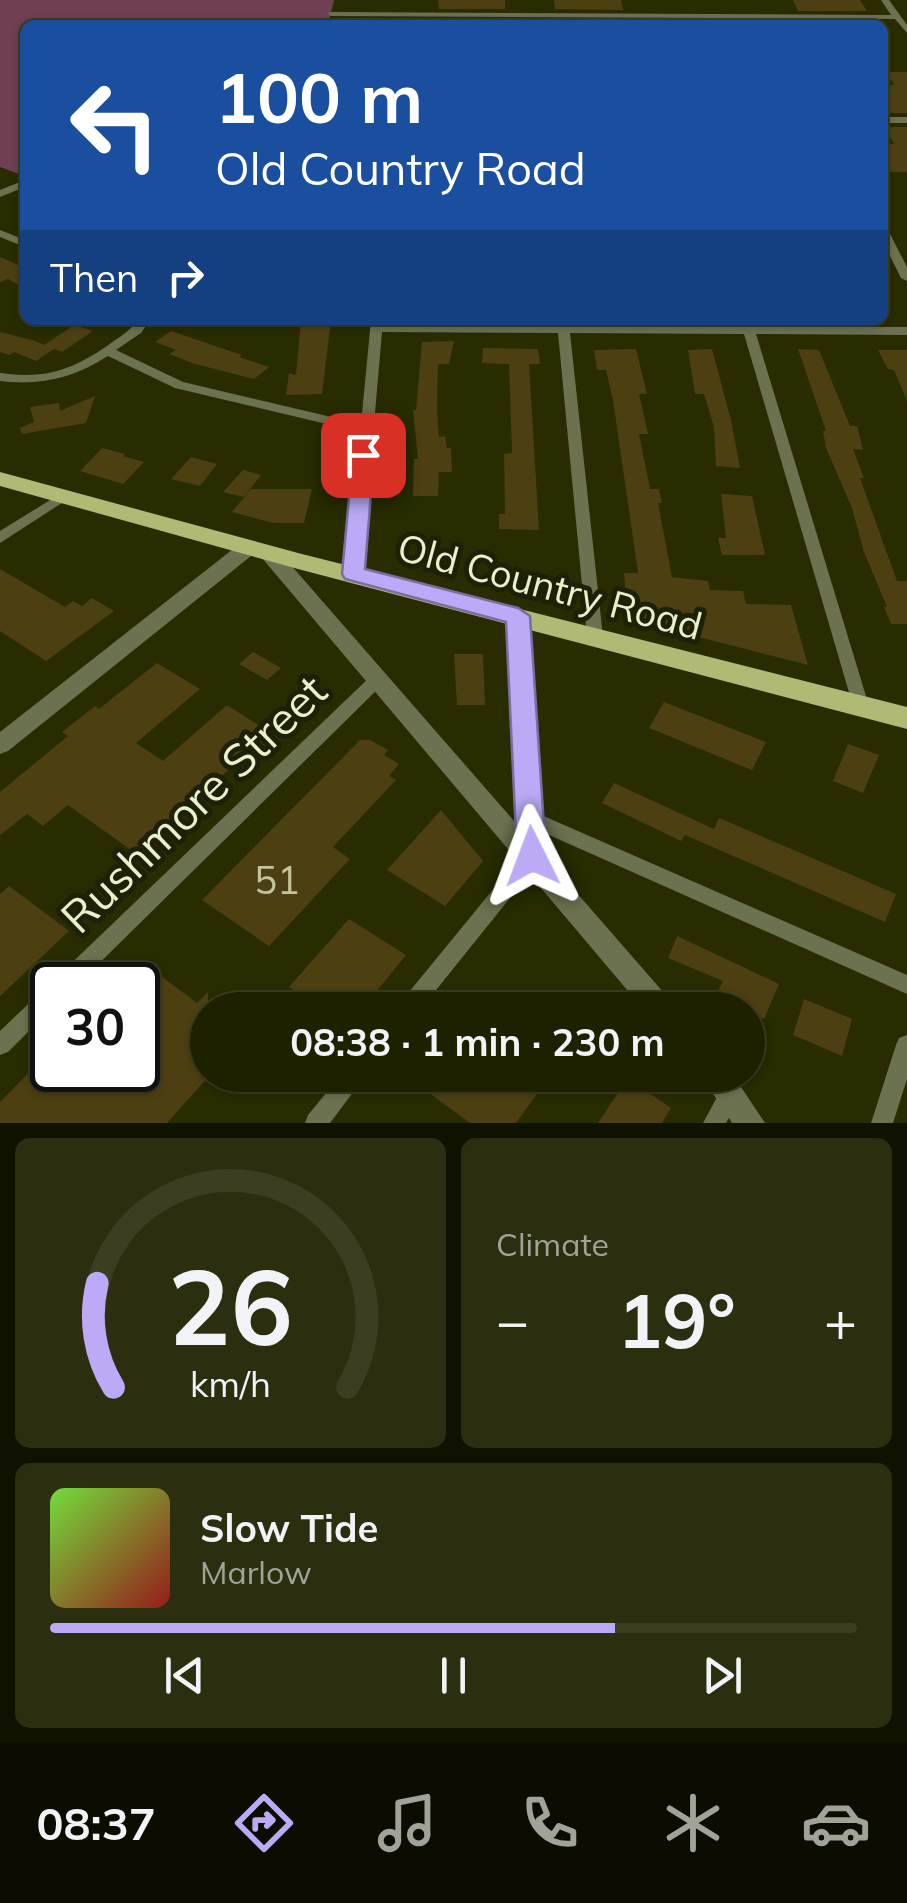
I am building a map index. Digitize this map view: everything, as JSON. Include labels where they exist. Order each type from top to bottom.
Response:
[{"type":"main road","name":"Old Country Road","points":[[0,479],[907,718]]},
{"type":"street","points":[[406,20],[408,0]]},
{"type":"street","points":[[649,0],[655,20]]},
{"type":"street","points":[[768,0],[779,20]]},
{"type":"street","points":[[886,0],[907,31]]},
{"type":"street","points":[[330,14],[406,20],[532,16],[779,20],[897,16]]},
{"type":"street","points":[[888,240],[907,278]]},
{"type":"street","points":[[0,377],[23,382],[64,377],[108,351],[140,325]]},
{"type":"street","points":[[353,574],[376,325]]},
{"type":"street","points":[[595,637],[563,325],[747,325],[907,331]]},
{"type":"street","points":[[747,325],[861,706]]},
{"type":"street","points":[[108,351],[178,384],[366,429]]},
{"type":"street","points":[[0,538],[63,496]]},
{"type":"street","points":[[0,745],[259,550],[379,678],[646,992]]},
{"type":"street","points":[[422,992],[532,856],[518,616]]},
{"type":"street","name":"Rushmore Street","points":[[86,962],[379,678]]},
{"type":"street","points":[[530,819],[907,986]]},
{"type":"street","points":[[0,1045],[30,1016]]},
{"type":"street","points":[[882,1123],[907,1045]]},
{"type":"street","points":[[316,1123],[341,1092]]},
{"type":"street","points":[[714,1123],[721,1092]]},
{"type":"street","points":[[727,1092],[750,1123]]},
{"type":"shaded area","points":[[0,0],[334,0],[329,20],[20,20],[20,174],[0,167]]},
{"type":"building","points":[[438,0],[505,0],[505,9],[439,9]]},
{"type":"building","points":[[554,0],[621,0],[623,10],[555,9]]},
{"type":"building","points":[[793,0],[860,0],[867,11],[798,11]]},
{"type":"building","points":[[888,72],[907,72],[907,113],[888,113],[888,85],[894,85]]},
{"type":"building","points":[[888,127],[907,127],[907,172],[888,172],[888,144],[894,144]]},
{"type":"building","points":[[0,257],[20,266],[20,285],[8,279],[0,282]]},
{"type":"building","points":[[74,325],[93,331],[62,352],[44,345]]},
{"type":"building","points":[[301,325],[330,325],[322,394],[286,395],[289,373],[296,375]]},
{"type":"building","points":[[171,331],[269,367],[254,379],[195,364],[169,354],[176,350],[155,342]]},
{"type":"building","points":[[0,332],[54,349],[36,361],[14,352],[9,355],[0,352]]},
{"type":"building","points":[[454,341],[449,364],[438,364],[437,410],[439,437],[445,436],[447,448],[451,448],[452,472],[439,472],[438,496],[413,496],[414,459],[418,459],[413,410],[422,342]]},
{"type":"building","points":[[483,348],[538,349],[540,364],[529,364],[539,530],[499,529],[499,514],[505,514],[504,454],[512,453],[509,364],[482,363]]},
{"type":"building","points":[[636,349],[647,394],[639,394],[648,434],[639,434],[650,489],[659,489],[662,503],[658,503],[672,577],[708,581],[710,590],[743,591],[746,604],[791,605],[808,665],[628,619],[624,573],[638,573],[613,400],[606,370],[597,370],[594,350]]},
{"type":"building","points":[[712,349],[740,468],[716,466],[714,427],[704,394],[695,394],[688,350]]},
{"type":"building","points":[[798,349],[819,350],[850,426],[857,426],[863,450],[853,449],[864,478],[860,478],[897,581],[907,581],[907,624],[891,624],[884,607],[852,508],[826,448],[826,431]]},
{"type":"building","points":[[878,350],[907,350],[907,401],[894,370],[888,369]]},
{"type":"building","points":[[95,396],[86,423],[22,434],[20,428],[34,422],[30,407],[59,403],[60,411]]},
{"type":"building","points":[[102,448],[144,462],[123,484],[80,471]]},
{"type":"building","points":[[191,457],[217,464],[200,486],[171,479]]},
{"type":"building","points":[[243,470],[261,475],[244,497],[223,492]]},
{"type":"building","points":[[251,489],[312,489],[304,523],[273,523],[232,512]]},
{"type":"building","points":[[721,494],[752,496],[765,555],[722,555],[718,538],[726,538]]},
{"type":"building","points":[[0,569],[65,607],[73,601],[82,606],[92,598],[114,611],[46,661],[0,631]]},
{"type":"building","points":[[253,652],[281,668],[267,680],[239,664]]},
{"type":"building","points":[[454,654],[483,654],[485,705],[457,705]]},
{"type":"building","points":[[157,663],[200,689],[136,743],[163,761],[227,705],[277,737],[249,764],[243,760],[228,770],[138,855],[68,805],[43,826],[27,814],[0,835],[0,792],[68,736],[62,732],[95,706],[99,709]]},
{"type":"building","points":[[664,702],[766,742],[752,770],[649,728]]},
{"type":"building","points":[[360,740],[370,740],[388,750],[384,755],[399,764],[389,776],[396,780],[333,847],[350,859],[269,946],[202,900]]},
{"type":"building","points":[[848,744],[879,755],[863,793],[833,781]]},
{"type":"building","points":[[614,783],[714,829],[719,818],[896,894],[885,922],[685,835],[681,841],[602,803]]},
{"type":"building","points":[[441,810],[483,861],[445,906],[387,870]]},
{"type":"building","points":[[9,886],[69,931],[36,962],[30,962],[30,968],[0,996],[0,894]]},
{"type":"building","points":[[349,919],[406,955],[376,992],[296,992],[289,987]]},
{"type":"building","points":[[677,936],[779,984],[765,1017],[765,992],[718,992],[723,981],[668,958]]},
{"type":"building","points":[[160,975],[190,998],[190,1092],[195,1092],[167,1123],[0,1123],[0,1102],[30,1071],[30,1092],[160,1092]]},
{"type":"building","points":[[804,999],[852,1019],[842,1056],[793,1035]]},
{"type":"building","points":[[428,1092],[537,1094],[516,1123],[470,1123]]},
{"type":"building","points":[[619,1092],[650,1092],[671,1108],[662,1123],[598,1123]]},
{"type":"route","points":[[363,455],[353,574],[518,616],[532,856]]}]
